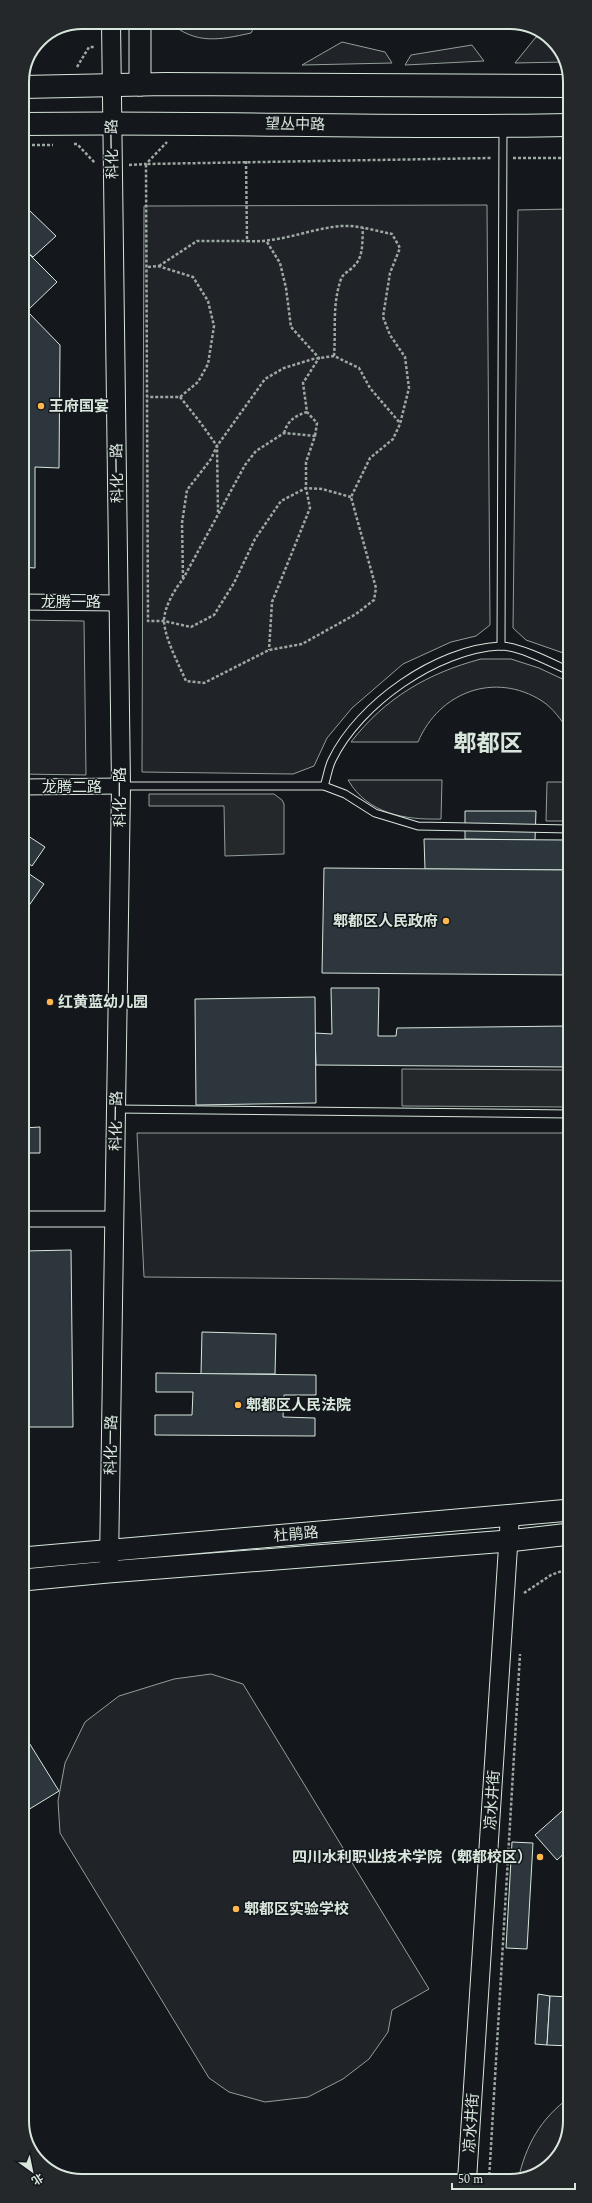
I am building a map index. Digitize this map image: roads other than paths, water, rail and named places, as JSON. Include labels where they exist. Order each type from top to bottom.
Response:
[{"type":"main road","points":[[140,29],[140,85]]},
{"type":"main road","points":[[29,87],[111,85],[563,86]]},
{"type":"main road","name":"望丛中路","points":[[29,124],[563,125]]},
{"type":"main road","name":"杜鹃路","points":[[29,1557],[110,1549],[563,1511]]},
{"type":"main road","name":"杜鹃路","points":[[29,1579],[508,1541],[563,1535]]},
{"type":"street","name":"科化一路","points":[[108,1572],[110,1549],[121,786],[111,29]]},
{"type":"street","name":"龙腾一路","points":[[29,602],[119,602]]},
{"type":"street","name":"龙腾二路","points":[[29,787],[121,786]]},
{"type":"street","points":[[29,1219],[115,1219]]},
{"type":"street","name":"凉水井街","points":[[468,2174],[510,1516]]},
{"type":"lane","points":[[501,646],[504,126]]},
{"type":"lane","points":[[324,786],[331,761],[344,740],[369,710],[394,690],[431,667],[466,652],[501,646],[534,655],[563,668]]},
{"type":"lane","points":[[121,786],[324,786],[345,794],[375,813],[418,826],[563,829]]},
{"type":"lane","points":[[116,1109],[563,1114]]},
{"type":"place","name":"王府国宴","points":[[41,406]]},
{"type":"place","name":"郫都区人民政府","points":[[446,921]]},
{"type":"place","name":"红黄蓝幼儿园","points":[[50,1002]]},
{"type":"place","name":"郫都区人民法院","points":[[238,1405]]},
{"type":"place","name":"四川水利职业技术学院（郫都校区）","points":[[540,1857]]},
{"type":"place","name":"郫都区实验学校","points":[[236,1909]]},
{"type":"district","name":"郫都区","points":[[488,743]]}]
